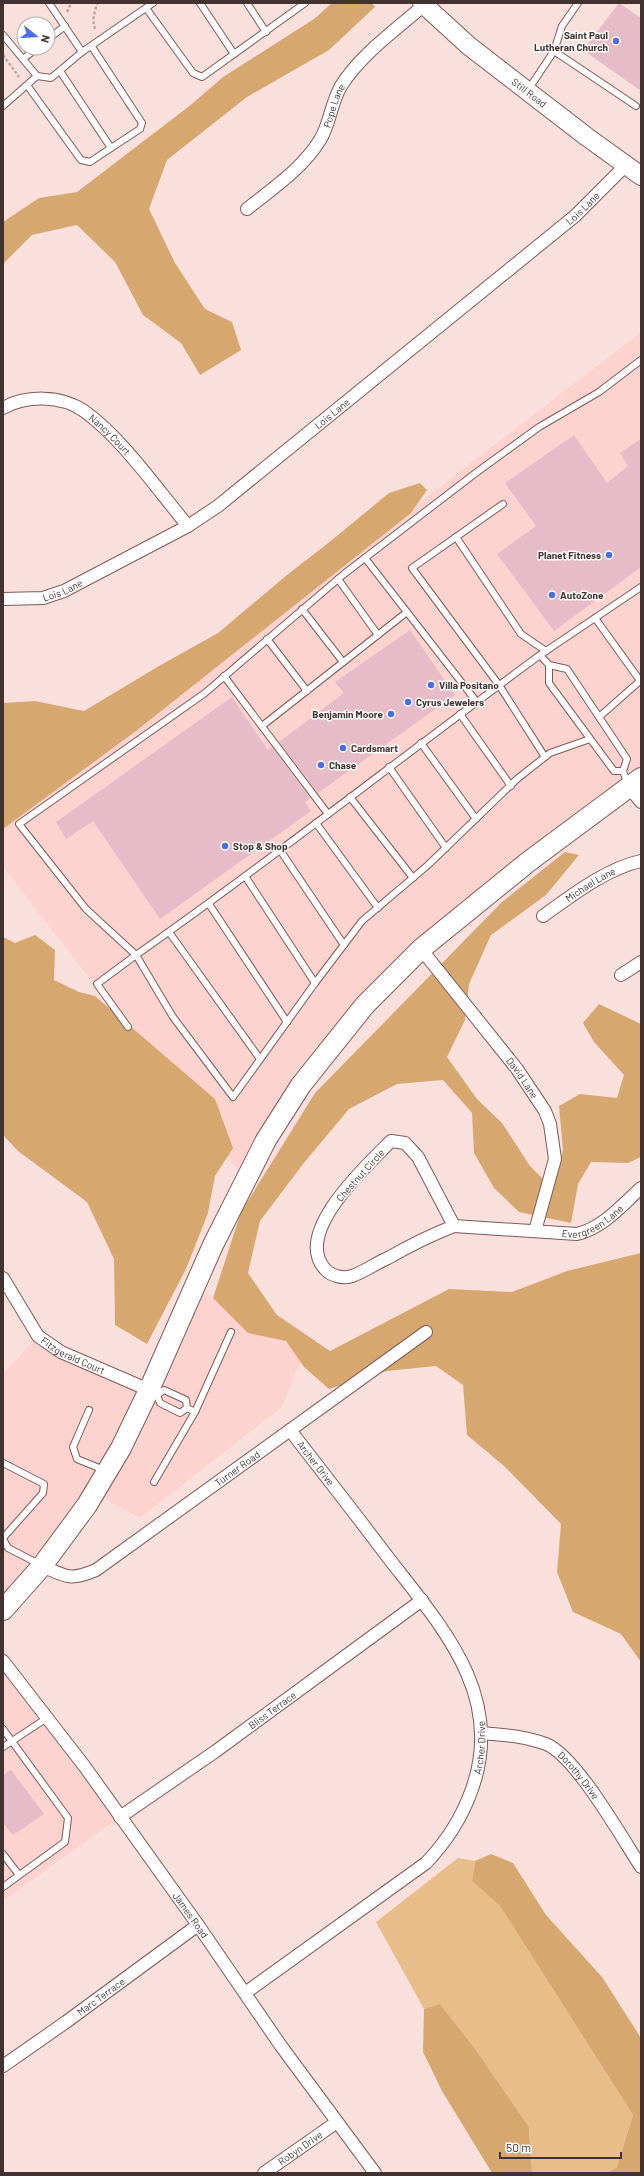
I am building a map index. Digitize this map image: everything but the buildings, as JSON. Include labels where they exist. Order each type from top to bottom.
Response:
[{"type":"main road","name":"Still Road","points":[[423,4],[469,46],[527,92],[641,176]]},
{"type":"main road","points":[[3,1610],[42,1566],[87,1505],[153,1392],[213,1245],[266,1140],[301,1085],[365,1005],[421,949],[631,778]]},
{"type":"street","name":"Pope Lane","points":[[247,209],[306,159],[321,139],[335,98],[341,86],[360,63],[423,4]]},
{"type":"street","name":"Lois Lane","points":[[3,599],[43,598],[64,590],[188,526],[218,506],[575,216],[626,165]]},
{"type":"street","name":"Nancy Court","points":[[3,408],[14,402],[37,398],[65,402],[83,410],[112,435],[188,526]]},
{"type":"street","points":[[631,778],[641,802]]},
{"type":"street","name":"Michael Lane","points":[[543,916],[613,871],[641,861]]},
{"type":"street","name":"David Lane","points":[[421,949],[517,1069],[545,1111],[550,1124],[555,1159],[535,1231]]},
{"type":"street","points":[[621,975],[641,962]]},
{"type":"street","name":"Chestnut Circle","points":[[454,1226],[418,1157],[405,1143],[391,1141],[359,1173],[330,1209],[319,1231],[317,1251],[324,1269],[339,1278],[352,1276],[412,1244],[454,1226],[535,1231]]},
{"type":"street","name":"Evergreen Lane","points":[[535,1231],[577,1234],[588,1232],[599,1225],[641,1188]]},
{"type":"street","name":"Fitzgerald Court","points":[[3,1278],[38,1336],[61,1352],[153,1392]]},
{"type":"street","name":"Turner Road","points":[[42,1566],[65,1577],[78,1577],[96,1570],[426,1332]]},
{"type":"street","name":"Archer Drive","points":[[245,1993],[426,1863],[444,1844],[464,1812],[479,1770],[482,1733],[481,1713],[475,1691],[456,1650],[422,1600],[290,1430]]},
{"type":"street","name":"Bliss Terrace","points":[[120,1816],[216,1751],[422,1600]]},
{"type":"street","name":"James Road","points":[[3,1661],[120,1816],[198,1925],[281,2046],[374,2173]]},
{"type":"street","name":"Dorothy Drive","points":[[482,1733],[515,1735],[547,1744],[563,1756],[579,1773],[641,1867]]},
{"type":"street","name":"Marc Terrace","points":[[3,2066],[66,2022],[198,1925]]},
{"type":"street","name":"Robyn Drive","points":[[264,2173],[337,2122]]},
{"type":"lane","points":[[49,3],[82,52]]},
{"type":"lane","points":[[3,34],[37,76],[51,78],[82,52],[102,40],[152,3]]},
{"type":"lane","points":[[200,3],[234,54]]},
{"type":"lane","points":[[247,3],[266,32]]},
{"type":"lane","points":[[527,92],[554,51],[562,26],[578,3]]},
{"type":"lane","points":[[146,8],[193,73],[202,77],[266,32],[302,4]]},
{"type":"lane","points":[[56,32],[64,26]]},
{"type":"lane","points":[[27,85],[81,160],[90,162],[140,129],[142,123],[92,47]]},
{"type":"lane","points":[[554,51],[636,106]]},
{"type":"lane","points":[[23,59],[27,56]]},
{"type":"lane","points":[[60,71],[111,148]]},
{"type":"lane","points":[[3,106],[37,76]]},
{"type":"lane","points":[[590,739],[548,755],[511,786],[446,848],[362,922],[286,1022],[233,1097],[173,1017],[136,955],[86,910],[19,824],[205,693],[338,579],[508,449],[539,427],[599,392],[641,360]]},
{"type":"lane","points":[[503,504],[412,568],[548,755]]},
{"type":"lane","points":[[456,537],[521,634],[546,651]]},
{"type":"lane","points":[[365,558],[476,701]]},
{"type":"lane","points":[[338,579],[378,635]]},
{"type":"lane","points":[[128,1027],[97,984],[208,904],[476,701],[540,655],[641,587]]},
{"type":"lane","points":[[302,609],[343,662]]},
{"type":"lane","points":[[262,726],[407,612]]},
{"type":"lane","points":[[594,618],[641,681],[599,717]]},
{"type":"lane","points":[[267,639],[307,691]]},
{"type":"lane","points":[[540,655],[549,665],[567,669],[627,759],[631,778]]},
{"type":"lane","points":[[549,665],[549,683],[614,771],[631,778]]},
{"type":"lane","points":[[224,676],[328,814]]},
{"type":"lane","points":[[460,714],[511,786]]},
{"type":"lane","points":[[421,742],[476,819]]},
{"type":"lane","points":[[389,767],[446,848]]},
{"type":"lane","points":[[350,797],[413,878]]},
{"type":"lane","points":[[316,822],[378,908]]},
{"type":"lane","points":[[280,850],[344,945]]},
{"type":"lane","points":[[245,876],[315,983]]},
{"type":"lane","points":[[208,904],[286,1022]]},
{"type":"lane","points":[[169,932],[260,1059]]},
{"type":"lane","points":[[154,1482],[195,1412],[231,1332]]},
{"type":"lane","points":[[164,1390],[186,1400],[187,1408],[180,1413],[160,1403],[153,1392],[164,1390]]},
{"type":"lane","points":[[187,1408],[195,1412]]},
{"type":"lane","points":[[89,1410],[73,1446],[77,1459],[107,1471]]},
{"type":"lane","points":[[3,1463],[44,1484],[43,1493],[3,1539],[8,1548],[42,1566]]},
{"type":"lane","points":[[3,1747],[47,1718]]},
{"type":"lane","points":[[3,1729],[68,1818],[65,1842],[3,1887]]},
{"type":"lane","points":[[3,1854],[19,1875]]},
{"type":"path","points":[[97,3],[93,20],[95,31],[102,40]]},
{"type":"shaded area","points":[[332,3],[372,3],[375,7],[329,50],[247,97],[167,160],[149,209],[175,263],[205,309],[232,322],[241,350],[200,375],[181,343],[143,315],[115,262],[77,225],[32,235],[3,264],[3,222],[39,198],[77,192],[192,104],[223,77],[314,19]]},
{"type":"shaded area","points":[[641,332],[641,802],[629,787],[365,1005],[246,1180],[3,867],[3,823]]},
{"type":"shaded area","points":[[420,483],[427,490],[411,513],[136,731],[3,829],[3,703],[35,701],[84,711],[218,633],[389,493]]},
{"type":"shaded area","points":[[565,852],[579,855],[546,895],[491,935],[469,984],[465,1020],[447,1057],[477,1099],[502,1123],[530,1166],[553,1189],[563,1150],[559,1106],[580,1094],[617,1098],[624,1075],[594,1042],[583,1023],[599,1004],[641,1024],[641,1157],[628,1163],[591,1162],[578,1184],[571,1223],[519,1212],[494,1188],[474,1153],[472,1113],[443,1080],[397,1084],[349,1109],[303,1164],[260,1221],[248,1273],[277,1315],[330,1351],[449,1289],[512,1292],[567,1271],[641,1253],[641,1662],[621,1634],[573,1612],[557,1572],[561,1524],[504,1466],[467,1435],[463,1385],[436,1366],[387,1371],[329,1389],[304,1367],[286,1341],[248,1333],[213,1298],[241,1212],[315,1093],[502,902]]},
{"type":"shaded area","points":[[35,935],[55,950],[54,980],[79,992],[95,996],[215,1099],[233,1148],[215,1176],[208,1213],[186,1269],[147,1344],[115,1325],[114,1259],[87,1202],[18,1151],[3,1135],[3,937],[15,943]]},
{"type":"shaded area","points":[[194,1288],[307,1344],[282,1407],[140,1518],[94,1493],[3,1607],[3,1374],[38,1336],[145,1388]]},
{"type":"shaded area","points":[[3,1661],[120,1817],[3,1901]]},
{"type":"shaded area","points":[[491,1854],[513,1863],[546,1915],[602,1977],[641,2038],[641,2173],[607,2173],[617,2167],[633,2115],[500,1906],[472,1881],[475,1861]]},
{"type":"shaded area","points":[[458,1858],[475,1861],[472,1881],[500,1906],[633,2115],[617,2167],[607,2173],[532,2173],[529,2127],[476,2050],[440,2004],[424,2009],[376,1922]]},
{"type":"shaded area","points":[[440,2004],[476,2050],[529,2127],[532,2173],[492,2173],[442,2091],[423,2052],[424,2009]]},
{"type":"place","name":"Saint Paul Lutheran Church","points":[[616,41]]},
{"type":"place","name":"Planet Fitness","points":[[609,555]]},
{"type":"place","name":"AutoZone","points":[[552,595]]},
{"type":"place","name":"Villa Positano","points":[[431,685]]},
{"type":"place","name":"Cyrus Jewelers","points":[[408,702]]},
{"type":"place","name":"Benjamin Moore","points":[[391,714]]},
{"type":"place","name":"Cardsmart","points":[[343,748]]},
{"type":"place","name":"Chase","points":[[321,765]]},
{"type":"place","name":"Stop & Shop","points":[[225,846]]}]
